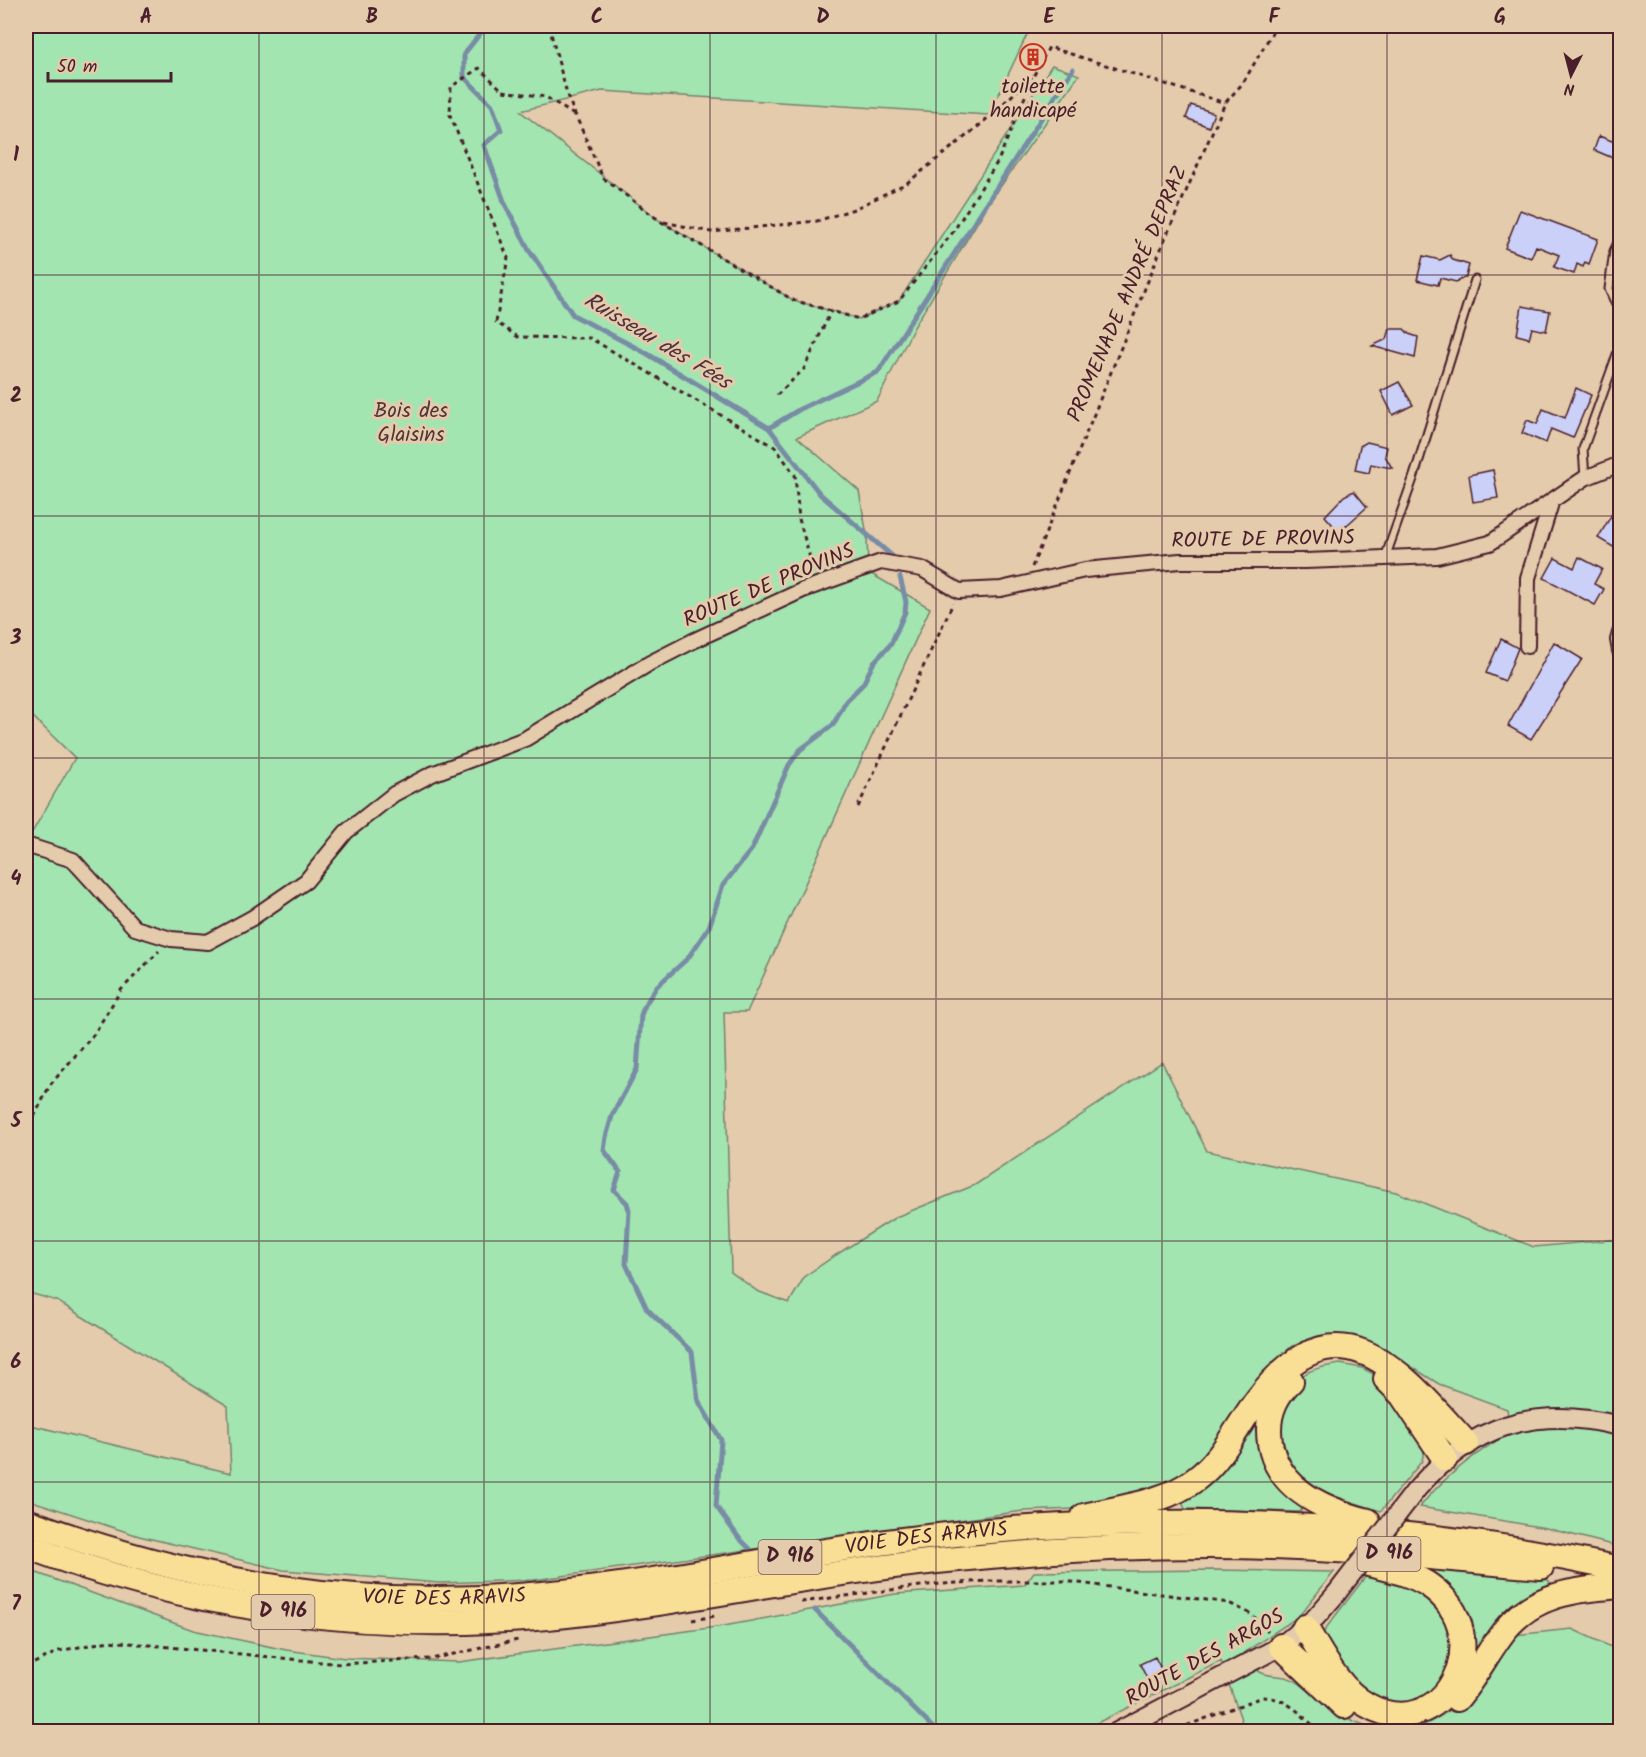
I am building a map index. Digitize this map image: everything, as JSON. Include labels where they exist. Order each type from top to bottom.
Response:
[{"type":"highway","points":[[1040,1527],[1151,1500],[1188,1485],[1218,1457],[1256,1401],[1281,1372],[1307,1354],[1323,1349],[1358,1351],[1391,1366],[1420,1392],[1466,1443]]},
{"type":"highway","points":[[1434,1537],[1343,1514],[1317,1503],[1298,1491],[1274,1460],[1269,1435],[1272,1408],[1282,1390],[1305,1371],[1333,1362],[1355,1364],[1375,1371],[1392,1383],[1445,1460]]},
{"type":"highway","name":"VOIE DES ARAVIS","points":[[26,1521],[85,1543],[213,1577],[315,1593],[418,1599],[542,1594],[919,1538],[1040,1527],[1187,1523],[1267,1525],[1434,1537],[1524,1550],[1620,1569]]},
{"type":"highway","name":"VOIE DES ARAVIS","points":[[26,1546],[105,1574],[218,1601],[318,1616],[416,1622],[548,1617],[955,1559],[1096,1548],[1292,1548],[1620,1574]]},
{"type":"highway","points":[[1292,1548],[1390,1570],[1429,1585],[1449,1604],[1458,1620],[1464,1643],[1463,1659],[1448,1690],[1430,1706],[1407,1713],[1382,1712],[1365,1704],[1347,1689],[1305,1627]]},
{"type":"highway","points":[[1281,1646],[1355,1714],[1393,1725],[1418,1723],[1436,1716],[1450,1706],[1478,1672],[1503,1632],[1527,1609],[1546,1598],[1562,1593],[1620,1586]]},
{"type":"street","name":"ROUTE DE PROVINS","points":[[26,845],[73,860],[135,928],[171,939],[208,942],[252,918],[306,881],[346,832],[394,794],[432,774],[525,739],[650,663],[818,585],[881,562],[922,568],[958,591],[1001,589],[1085,570],[1180,561],[1437,556],[1490,543],[1585,478],[1620,464]]},
{"type":"street","points":[[1527,646],[1528,578],[1552,500]]},
{"type":"street","points":[[1620,633],[1620,651]]},
{"type":"street","name":"ROUTE DES ARGOS","points":[[1117,1731],[1281,1646],[1305,1627],[1336,1593],[1416,1490],[1445,1460],[1466,1443],[1507,1424],[1528,1420],[1583,1419],[1620,1426]]},
{"type":"lane","points":[[1620,238],[1614,251],[1610,289],[1620,313]]},
{"type":"lane","points":[[1385,558],[1414,476],[1474,280]]},
{"type":"lane","points":[[1585,478],[1583,449],[1620,346]]},
{"type":"path","points":[[549,26],[568,98],[603,178],[660,221],[793,300],[859,319],[899,301],[953,232],[998,161],[1034,75],[1049,47],[1225,103]]},
{"type":"path","name":"PROMENADE ANDRÉ DEPRAZ","points":[[1026,584],[1165,239],[1225,103],[1243,83],[1276,26]]},
{"type":"path","points":[[575,115],[546,97],[503,91],[479,68],[451,87],[450,115],[508,258],[496,322],[518,337],[590,339],[775,447],[795,475],[799,519],[818,585]]},
{"type":"path","points":[[660,221],[711,232],[817,221],[854,209],[907,183],[980,126],[1034,75]]},
{"type":"path","points":[[777,395],[804,369],[831,311]]},
{"type":"path","points":[[858,807],[958,591]]},
{"type":"path","points":[[26,1134],[50,1085],[94,1034],[121,990],[171,939]]},
{"type":"path","points":[[793,1603],[928,1585],[1064,1581],[1229,1603],[1251,1614],[1281,1646]]},
{"type":"path","points":[[683,1621],[716,1616]]},
{"type":"path","points":[[26,1667],[59,1651],[109,1641],[341,1664],[431,1659],[529,1639]]},
{"type":"path","points":[[1170,1731],[1262,1697],[1289,1703],[1320,1731]]},
{"type":"green space","name":"Bois des Glaisins","points":[[26,26],[1031,26],[989,115],[602,91],[520,111],[660,221],[793,300],[859,319],[899,301],[1052,65],[1079,75],[989,203],[914,327],[877,401],[797,437],[859,491],[867,535],[868,572],[930,608],[747,1012],[724,1012],[731,1272],[757,1291],[789,1303],[805,1276],[836,1255],[896,1217],[975,1185],[1162,1062],[1207,1151],[1396,1192],[1534,1247],[1620,1239],[1620,1547],[1546,1528],[1420,1507],[1461,1466],[1510,1433],[1507,1409],[1439,1384],[1380,1347],[1340,1337],[1292,1346],[1261,1374],[1249,1398],[1195,1466],[1167,1489],[1076,1509],[1023,1511],[534,1580],[439,1583],[283,1570],[139,1536],[26,1499],[26,1424],[231,1473],[228,1406],[57,1301],[26,1292],[26,843],[75,758],[26,710]]},
{"type":"green space","points":[[1340,1364],[1362,1368],[1385,1380],[1425,1446],[1422,1461],[1381,1511],[1337,1497],[1306,1480],[1290,1460],[1281,1434],[1282,1407],[1294,1383],[1309,1372]]},
{"type":"green space","points":[[1263,1414],[1306,1503],[1300,1512],[1185,1509],[1181,1500]]},
{"type":"green space","points":[[1423,1566],[1537,1572],[1551,1583],[1521,1599],[1480,1654],[1471,1656],[1470,1628],[1461,1604],[1445,1583]]},
{"type":"green space","points":[[1373,1567],[1398,1574],[1456,1624],[1448,1680],[1414,1705],[1369,1702],[1323,1644],[1323,1633]]},
{"type":"green space","points":[[26,1569],[193,1630],[286,1650],[345,1658],[459,1662],[724,1626],[895,1594],[1024,1585],[1034,1572],[1215,1570],[1334,1572],[1299,1616],[1242,1654],[1251,1665],[1262,1673],[1293,1680],[1354,1721],[1382,1730],[1406,1730],[1428,1723],[1448,1711],[1466,1695],[1514,1635],[1572,1629],[1620,1651],[1620,1731],[1245,1731],[1221,1661],[1081,1731],[26,1731]]},
{"type":"building","points":[[1191,105],[1214,113],[1209,127],[1186,118]]},
{"type":"building","points":[[1599,136],[1620,144],[1620,161],[1594,150]]},
{"type":"building","points":[[1520,210],[1598,239],[1589,264],[1585,262],[1583,267],[1577,264],[1574,274],[1554,267],[1559,255],[1536,246],[1531,258],[1505,248]]},
{"type":"building","points":[[1450,255],[1453,260],[1469,265],[1466,277],[1456,282],[1440,278],[1438,285],[1417,280],[1423,256],[1440,260]]},
{"type":"building","points":[[1522,306],[1550,311],[1546,331],[1532,328],[1529,338],[1517,335]]},
{"type":"building","points":[[1390,329],[1404,329],[1409,334],[1418,337],[1415,358],[1372,346],[1387,339]]},
{"type":"building","points":[[1399,382],[1413,405],[1393,415],[1381,391]]},
{"type":"building","points":[[1576,388],[1591,395],[1573,438],[1551,429],[1546,443],[1522,433],[1527,420],[1537,424],[1543,409],[1565,418]]},
{"type":"building","points":[[1367,442],[1387,447],[1385,456],[1392,468],[1371,464],[1369,473],[1355,470],[1360,446]]},
{"type":"building","points":[[1493,470],[1498,498],[1473,502],[1469,475]]},
{"type":"building","points":[[1354,491],[1367,507],[1339,532],[1325,516],[1344,496]]},
{"type":"building","points":[[1612,514],[1620,520],[1620,551],[1598,538]]},
{"type":"building","points":[[1579,557],[1602,569],[1594,584],[1604,589],[1595,605],[1544,578],[1555,558],[1574,568]]},
{"type":"building","points":[[1501,639],[1518,648],[1505,681],[1486,673]]},
{"type":"building","points":[[1554,642],[1582,659],[1531,739],[1508,726]]},
{"type":"building","points":[[1155,1657],[1164,1675],[1149,1683],[1140,1664]]},
{"type":"waterway","name":"Ruisseau des Fées","points":[[486,26],[464,54],[464,77],[492,105],[501,130],[484,145],[505,204],[529,250],[573,315],[646,353],[769,428],[820,494],[892,556]]},
{"type":"waterway","points":[[769,428],[800,409],[878,372],[1073,69]]},
{"type":"waterway","points":[[750,1549],[739,1538],[716,1506],[721,1440],[698,1400],[692,1352],[647,1309],[626,1264],[629,1210],[627,1203],[614,1190],[620,1172],[604,1150],[606,1137],[612,1116],[637,1069],[641,1015],[645,1005],[657,986],[688,958],[709,927],[723,885],[752,849],[789,765],[800,750],[833,725],[846,701],[863,684],[874,662],[891,644],[905,612],[906,602],[900,577]]},
{"type":"waterway","points":[[815,1610],[937,1732]]},
{"type":"place","name":"toilette handicapé","points":[[1033,57]]}]
